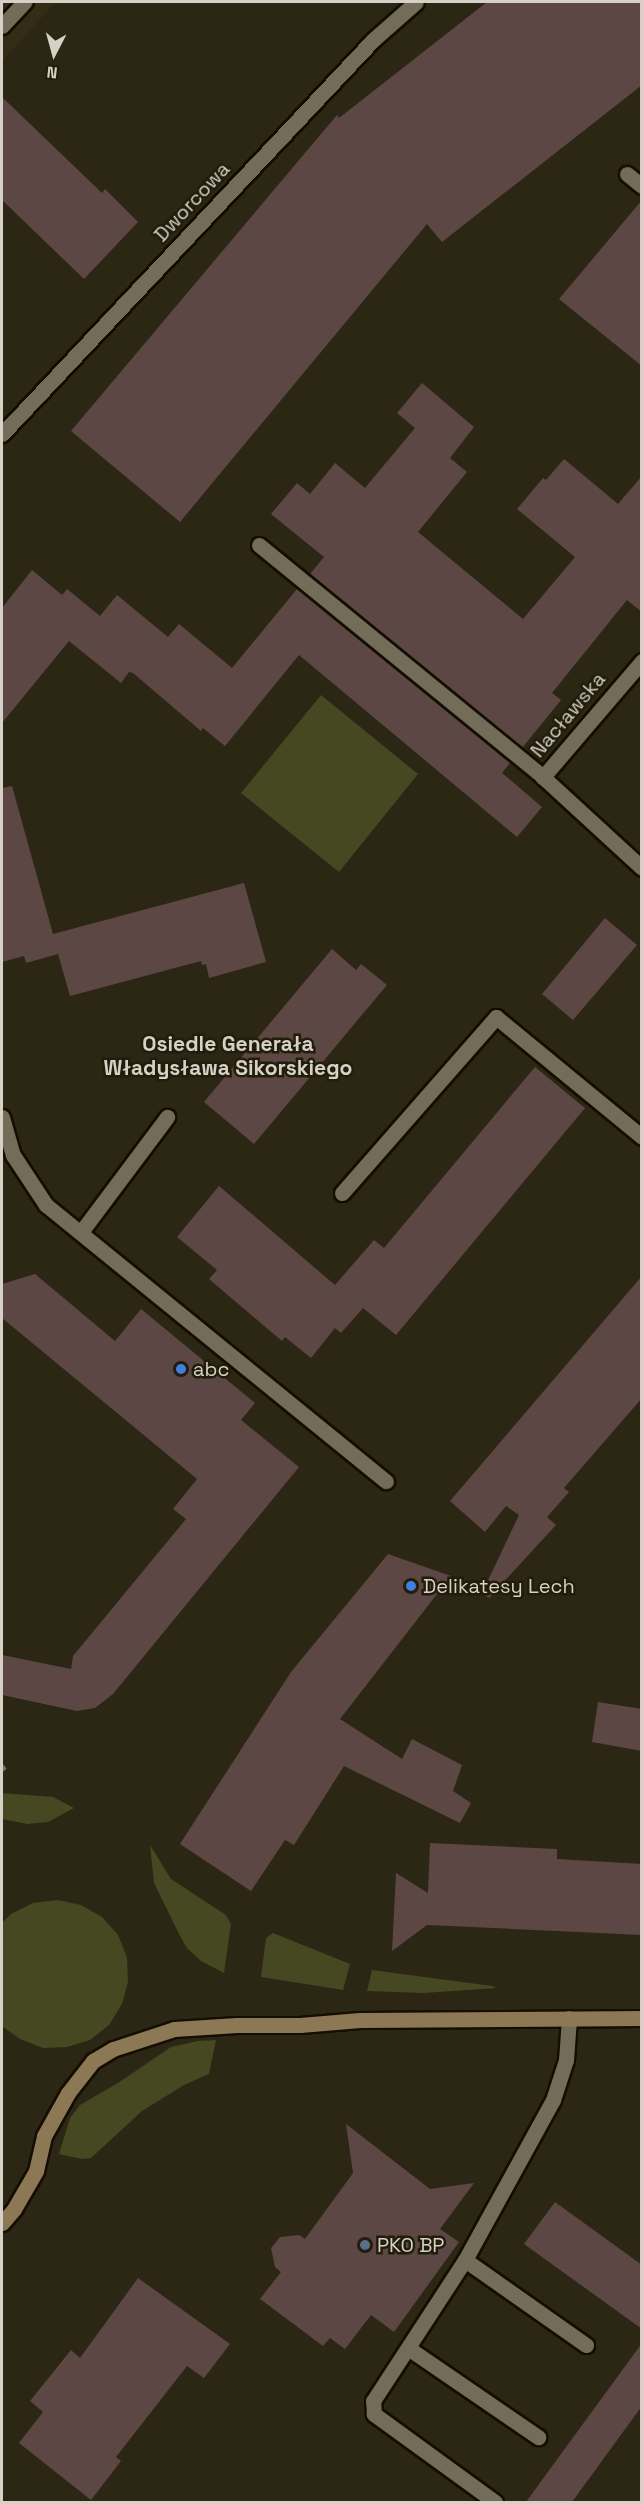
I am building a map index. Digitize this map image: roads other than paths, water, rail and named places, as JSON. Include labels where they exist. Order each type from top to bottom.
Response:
[{"type":"street","points":[[2,26],[24,2]]},
{"type":"street","name":"Dworcowa","points":[[2,434],[373,40],[416,2]]},
{"type":"street","points":[[627,174],[642,186]]},
{"type":"street","points":[[260,545],[543,777]]},
{"type":"street","name":"Nacławska","points":[[642,661],[543,777],[642,868]]},
{"type":"street","points":[[342,1193],[496,1017],[642,1137]]},
{"type":"street","points":[[2,1117],[13,1155],[46,1205],[386,1481]]},
{"type":"street","points":[[81,1232],[167,1117]]},
{"type":"street","points":[[495,2502],[374,2414],[372,2401],[465,2260],[553,2100],[566,2061],[569,2018]]},
{"type":"street","points":[[2,2223],[14,2209],[36,2171],[44,2136],[68,2093],[93,2061],[114,2049],[174,2030],[237,2025],[300,2025],[360,2020],[642,2018]]},
{"type":"street","points":[[465,2260],[586,2345]]},
{"type":"street","points":[[408,2348],[538,2437]]},
{"type":"place","name":"abc","points":[[181,1369]]},
{"type":"place","name":"Delikatesy Lech","points":[[411,1586]]},
{"type":"place","name":"PKO BP","points":[[365,2245]]},
{"type":"district","name":"Osiedle Generała Władysława Sikorskiego","points":[[228,1056]]}]
